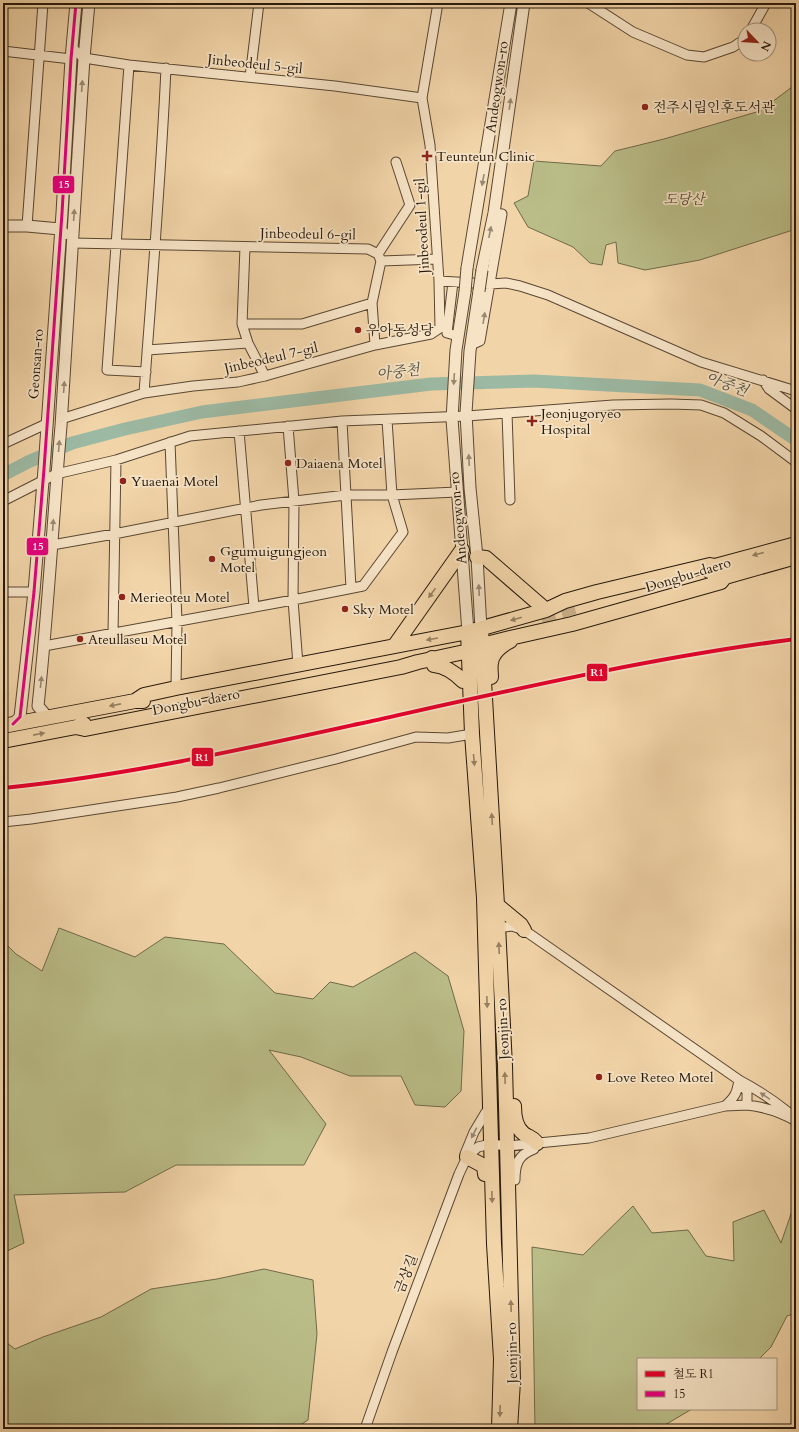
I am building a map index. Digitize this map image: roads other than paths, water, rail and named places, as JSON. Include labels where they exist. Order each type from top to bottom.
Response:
[{"type":"main road","name":"Dongbu-daero","points":[[577,615],[710,570],[716,566],[796,544]]},
{"type":"main road","points":[[393,657],[462,550]]},
{"type":"main road","points":[[477,557],[486,558],[546,610]]},
{"type":"main road","name":"Dongbu-daero","points":[[577,615],[721,582],[725,577],[796,558]]},
{"type":"main road","name":"Dongbu-daero","points":[[8,725],[135,701],[145,701],[393,657],[475,630],[546,610],[565,601],[672,573],[710,565],[716,566]]},
{"type":"main road","points":[[565,601],[562,613],[568,622],[577,615]]},
{"type":"main road","points":[[3,741],[76,727],[85,729],[393,657],[432,658],[476,648],[510,638],[577,615]]},
{"type":"main road","name":"Jeonjin-ro","points":[[475,630],[476,648],[484,679],[497,905],[506,1107],[513,1381],[510,1429]]},
{"type":"main road","points":[[484,679],[491,677],[490,662],[497,651],[505,643],[510,641],[510,638]]},
{"type":"main road","name":"Jeonjin-ro","points":[[476,648],[469,681],[482,882],[494,1244],[501,1359],[500,1429]]},
{"type":"main road","name":"Dongbu-daero","points":[[135,701],[144,695],[298,665],[393,657]]},
{"type":"main road","points":[[432,658],[434,665],[442,666],[457,675],[463,681],[469,681]]},
{"type":"main road","points":[[497,905],[521,925],[524,930]]},
{"type":"main road","points":[[506,1107],[514,1106],[514,1119],[523,1133],[533,1138],[537,1143]]},
{"type":"main road","points":[[467,1157],[484,1166],[485,1174],[492,1175]]},
{"type":"street","points":[[27,226],[43,3]]},
{"type":"street","name":"Geonsan-ro","points":[[8,725],[20,717],[34,592],[44,469],[71,53],[76,3]]},
{"type":"street","name":"Geonsan-ro","points":[[57,470],[84,58],[89,3]]},
{"type":"street","points":[[250,77],[259,3]]},
{"type":"street","name":"Jinbeodeul 1-gil","points":[[438,3],[422,98],[430,145],[439,281]]},
{"type":"street","name":"Andeogwon-ro","points":[[475,630],[462,550],[456,492],[452,412],[456,350],[465,292],[467,268],[511,3]]},
{"type":"street","name":"Andeogwon-ro","points":[[475,630],[477,557],[471,505],[466,416],[470,348],[482,270],[494,213],[524,3]]},
{"type":"street","points":[[588,3],[633,32],[687,55],[704,57],[737,44]]},
{"type":"street","points":[[755,22],[766,3]]},
{"type":"street","points":[[3,51],[39,54],[71,53],[84,58]]},
{"type":"street","name":"Jinbeodeul 5-gil","points":[[84,58],[129,65],[250,77],[422,98]]},
{"type":"street","points":[[129,65],[107,370],[146,372]]},
{"type":"street","points":[[144,393],[154,245],[162,156],[166,68]]},
{"type":"street","points":[[375,345],[372,303],[379,258],[410,205],[396,162]]},
{"type":"street","points":[[470,348],[480,341],[502,214],[494,213]]},
{"type":"street","points":[[3,226],[27,226],[60,229],[72,243]]},
{"type":"street","name":"Jinbeodeul 6-gil","points":[[72,243],[368,249],[379,258],[438,259]]},
{"type":"street","name":"Jinbeodeul 6-gil","points":[[245,247],[242,324],[248,343],[265,376]]},
{"type":"street","points":[[439,281],[490,284],[506,283],[534,290],[701,362],[796,391]]},
{"type":"street","name":"Jinbeodeul 7-gil","points":[[61,423],[144,393],[193,386],[238,382],[265,376],[375,345],[431,334],[440,328],[439,281]]},
{"type":"street","points":[[453,282],[448,333],[458,336]]},
{"type":"street","points":[[242,324],[302,324],[372,303]]},
{"type":"street","points":[[147,350],[248,343]]},
{"type":"street","points":[[763,380],[769,389],[796,409]]},
{"type":"street","points":[[3,501],[42,481],[57,470],[116,460],[190,436],[342,421],[387,420],[452,412],[466,416],[614,406],[671,404],[701,405],[724,413],[761,436],[796,462]]},
{"type":"street","points":[[507,413],[510,500]]},
{"type":"street","points":[[44,646],[363,586],[403,532],[392,495],[387,420]]},
{"type":"street","points":[[342,421],[351,588]]},
{"type":"street","points":[[3,444],[46,426]]},
{"type":"street","points":[[288,426],[294,501],[293,600],[298,665]]},
{"type":"street","points":[[239,431],[254,607]]},
{"type":"street","points":[[170,442],[177,622],[176,688]]},
{"type":"street","points":[[113,634],[116,460]]},
{"type":"street","points":[[48,718],[38,706],[57,470]]},
{"type":"street","points":[[52,545],[245,508],[294,501],[346,495],[392,495],[456,492]]},
{"type":"street","points":[[3,592],[34,592]]},
{"type":"street","points":[[3,822],[38,818],[219,788],[336,759],[416,737],[448,738],[472,734]]},
{"type":"street","points":[[482,882],[490,882],[492,919],[498,928],[512,926],[524,930],[739,1080],[788,1112],[787,1116]]},
{"type":"street","points":[[739,1080],[747,1092],[747,1105]]},
{"type":"street","points":[[725,1106],[734,1097],[738,1090],[739,1080]]},
{"type":"street","points":[[467,1157],[478,1147],[491,1144],[507,1146],[588,1138],[725,1106],[747,1105],[763,1107],[787,1116],[796,1122]]},
{"type":"street","name":"금상길","points":[[365,1429],[397,1338],[459,1174],[467,1157],[464,1154],[474,1132],[486,1112],[490,1112]]},
{"type":"street","points":[[508,1180],[515,1180],[515,1167],[519,1159],[526,1152],[534,1149],[537,1143]]},
{"type":"waterway","name":"아중천","points":[[3,475],[28,462],[72,443],[125,429],[202,412],[431,384],[534,381],[700,390],[752,410],[796,440]]},
{"type":"tunnel","points":[[541,617],[579,606]]},
{"type":"railway","points":[[3,788],[92,777],[181,761],[631,666],[796,639]]},
{"type":"rail line","name":"R1","points":[[3,788],[92,777],[181,761],[631,666],[796,639]]},
{"type":"place","name":"전주시립인후도서관","points":[[645,107]]},
{"type":"place","name":"Teunteun Clinic","points":[[427,156]]},
{"type":"place","name":"우아동성당","points":[[358,330]]},
{"type":"place","name":"Jeonjugoryeo Hospital","points":[[532,421]]},
{"type":"place","name":"Daiaena Motel","points":[[288,463]]},
{"type":"place","name":"Yuaenai Motel","points":[[123,481]]},
{"type":"place","name":"Ggumuigungjeon Motel","points":[[212,559]]},
{"type":"place","name":"Merieoteu Motel","points":[[122,597]]},
{"type":"place","name":"Sky Motel","points":[[345,609]]},
{"type":"place","name":"Ateullaseu Motel","points":[[80,639]]},
{"type":"place","name":"Love Reteo Motel","points":[[599,1077]]},
{"type":"park label","name":"도당산","points":[[684,199]]}]
